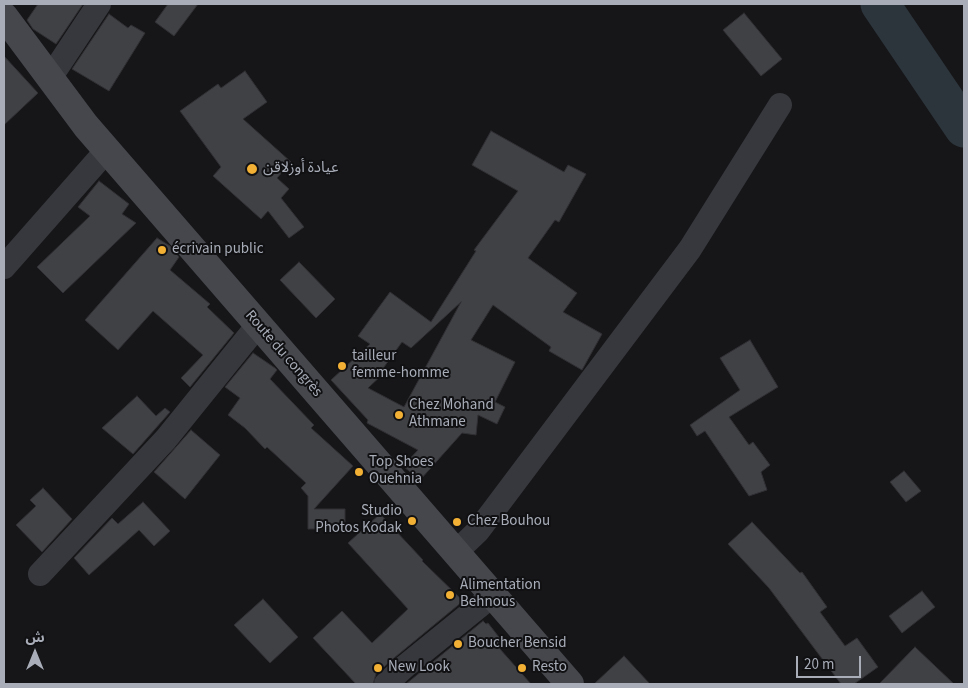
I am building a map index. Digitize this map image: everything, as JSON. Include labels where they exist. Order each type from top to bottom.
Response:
[{"type":"main road","name":"Route du congrès","points":[[4,16],[107,150],[455,554],[570,684]]},
{"type":"street","points":[[50,78],[99,4]]},
{"type":"street","points":[[455,554],[478,531],[690,249],[780,105]]},
{"type":"street","points":[[4,267],[107,150]]},
{"type":"street","points":[[40,574],[166,439],[258,325]]},
{"type":"street","points":[[386,684],[492,596]]},
{"type":"building","points":[[38,4],[83,4],[56,44],[33,29],[27,20]]},
{"type":"building","points":[[168,4],[198,4],[174,36],[155,22]]},
{"type":"building","points":[[744,13],[782,59],[761,76],[723,30]]},
{"type":"building","points":[[109,14],[128,28],[131,25],[145,33],[109,91],[72,69]]},
{"type":"building","points":[[4,56],[38,93],[4,125]]},
{"type":"building","points":[[245,71],[267,102],[243,119],[291,162],[277,178],[289,189],[281,198],[304,227],[289,238],[268,211],[261,219],[213,176],[221,167],[180,111],[218,84],[221,88]]},
{"type":"building","points":[[491,131],[564,172],[568,165],[586,174],[559,222],[555,220],[528,258],[577,293],[563,312],[602,334],[582,370],[549,351],[551,347],[493,305],[471,340],[515,362],[495,402],[505,407],[497,424],[478,415],[476,435],[462,433],[420,480],[403,466],[418,450],[367,423],[368,420],[331,380],[370,344],[358,336],[390,292],[431,322],[476,251],[474,250],[518,191],[472,165]],"holes":[[[461,302],[404,407],[368,388],[387,370],[384,367],[402,342],[411,348]]]},
{"type":"building","points":[[99,181],[129,204],[122,214],[136,223],[63,293],[37,267],[90,216],[78,207]]},
{"type":"building","points":[[157,238],[170,246],[179,257],[170,270],[210,304],[207,307],[234,333],[190,387],[181,378],[203,355],[153,311],[118,350],[85,320]]},
{"type":"building","points":[[299,262],[335,299],[316,318],[280,280]]},
{"type":"building","points":[[750,340],[778,387],[729,417],[749,445],[753,442],[770,465],[761,472],[767,490],[749,496],[705,431],[697,436],[690,425],[740,390],[720,358]]},
{"type":"building","points":[[253,353],[277,370],[270,379],[314,425],[311,428],[353,466],[314,509],[345,509],[345,529],[308,529],[308,496],[301,488],[306,483],[267,447],[265,449],[245,428],[228,415],[240,398],[225,387]]},
{"type":"building","points":[[137,396],[156,416],[165,408],[170,412],[133,454],[102,428]]},
{"type":"building","points":[[191,430],[220,455],[185,499],[154,472]]},
{"type":"building","points":[[904,471],[921,491],[906,502],[890,482]]},
{"type":"building","points":[[43,488],[72,519],[42,552],[16,525],[36,506],[30,500]]},
{"type":"building","points":[[143,502],[170,531],[154,546],[139,530],[89,575],[74,558],[112,518],[118,524]]},
{"type":"building","points":[[380,514],[422,561],[463,601],[376,674],[373,684],[356,684],[313,638],[342,611],[372,643],[408,609],[348,543]]},
{"type":"building","points":[[752,522],[800,573],[802,572],[827,607],[820,612],[845,646],[857,638],[878,667],[854,684],[841,684],[769,588],[728,544]]},
{"type":"building","points":[[922,591],[935,607],[902,633],[889,616]]},
{"type":"building","points":[[263,599],[298,637],[270,663],[234,625]]},
{"type":"building","points":[[483,621],[486,624],[488,623],[505,645],[500,649],[531,684],[406,684]]},
{"type":"building","points":[[915,647],[954,684],[879,684]]},
{"type":"building","points":[[624,656],[650,684],[594,684]]},
{"type":"waterway","points":[[880,4],[964,128]]},
{"type":"place","name":"عيادة أوزلاقن","points":[[252,169]]},
{"type":"place","name":"écrivain public","points":[[162,250]]},
{"type":"place","name":"tailleur femme-homme","points":[[342,366]]},
{"type":"place","name":"Chez Mohand Athmane","points":[[399,415]]},
{"type":"place","name":"Top Shoes Ouehnia","points":[[359,472]]},
{"type":"place","name":"Studio Photos Kodak","points":[[412,521]]},
{"type":"place","name":"Chez Bouhou","points":[[457,522]]},
{"type":"place","name":"Alimentation Behnous","points":[[450,595]]},
{"type":"place","name":"Boucher Bensid","points":[[458,644]]},
{"type":"place","name":"New Look","points":[[378,668]]},
{"type":"place","name":"Resto","points":[[522,668]]}]
